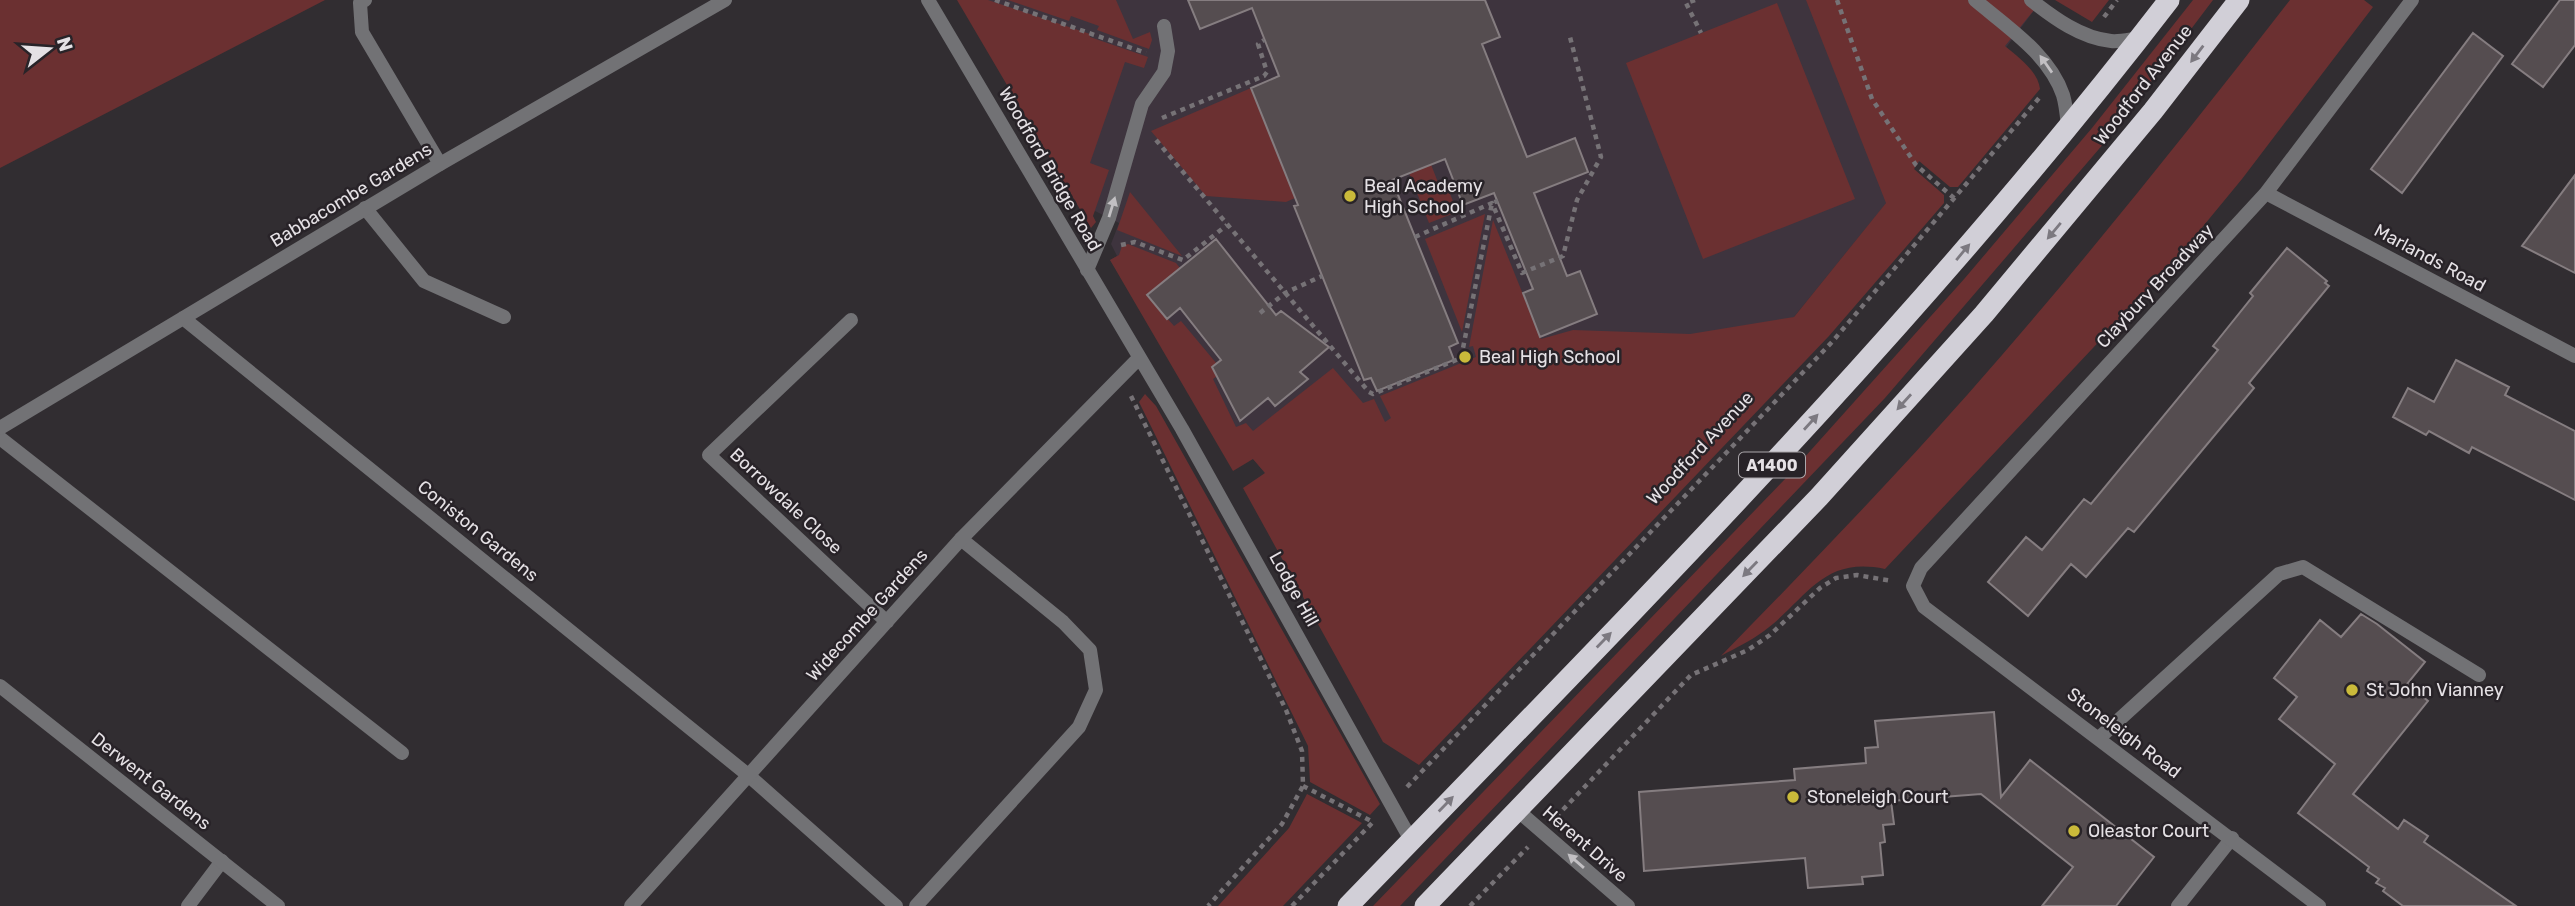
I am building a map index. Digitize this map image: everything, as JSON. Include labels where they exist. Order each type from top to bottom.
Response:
[{"type":"highway","name":"Woodford Avenue","points":[[1348,906],[1778,458],[1941,277],[2068,127],[2169,0]]},
{"type":"highway","name":"Woodford Avenue","points":[[1425,906],[1819,497],[1984,314],[2153,111],[2239,0]]},
{"type":"street","points":[[365,0],[360,4],[362,32],[440,164]]},
{"type":"street","name":"Babbacombe Gardens","points":[[0,428],[701,6],[725,0]]},
{"type":"street","name":"Woodford Bridge Road","points":[[928,0],[1139,358]]},
{"type":"street","points":[[1975,0],[2038,54],[2056,79],[2063,97],[2068,127]]},
{"type":"street","points":[[2031,0],[2065,24],[2090,35],[2112,41],[2140,38]]},
{"type":"street","name":"Claybury Broadway","points":[[1913,586],[1921,568],[2266,193],[2412,0]]},
{"type":"street","points":[[1087,270],[1098,247],[1142,104],[1164,72],[1168,51],[1164,26]]},
{"type":"street","name":"Marlands Road","points":[[2266,193],[2575,356]]},
{"type":"street","points":[[365,208],[424,281],[504,317]]},
{"type":"street","name":"Coniston Gardens","points":[[183,318],[748,775],[896,906]]},
{"type":"street","name":"Borrowdale Close","points":[[851,320],[709,455],[887,622]]},
{"type":"street","name":"Lodge Hill","points":[[1139,358],[1182,429],[1411,840]]},
{"type":"street","name":"Widecombe Gardens","points":[[631,906],[961,539],[1139,358]]},
{"type":"street","points":[[0,438],[402,753]]},
{"type":"street","points":[[916,906],[1079,727],[1096,690],[1090,650],[1063,622],[961,539]]},
{"type":"street","points":[[2099,738],[2279,574],[2303,566],[2479,676]]},
{"type":"street","name":"Stoneleigh Road","points":[[1913,586],[1924,607],[2319,906]]},
{"type":"street","name":"Derwent Gardens","points":[[0,686],[278,906]]},
{"type":"street","name":"Herent Drive","points":[[1517,810],[1628,906]]},
{"type":"street","points":[[2178,906],[2232,838]]},
{"type":"street","points":[[188,906],[222,862]]},
{"type":"path","points":[[1695,0],[1685,3],[1701,33]]},
{"type":"path","points":[[1837,0],[1872,99],[1916,165],[1955,199]]},
{"type":"path","points":[[2090,35],[2117,0]]},
{"type":"path","points":[[1495,202],[1522,273],[1563,256],[1577,200],[1601,157],[1570,37]]},
{"type":"path","name":"Woodford Avenue","points":[[1292,906],[1832,342],[2056,79]]},
{"type":"path","points":[[1151,133],[1368,392],[1373,394],[1458,361],[1463,354],[1495,202]]},
{"type":"path","points":[[1415,237],[1495,202]]},
{"type":"path","points":[[1098,247],[1114,248],[1131,241],[1183,260],[1227,225]]},
{"type":"path","points":[[1260,313],[1285,293],[1322,276]]},
{"type":"path","points":[[1121,376],[1286,710],[1302,751],[1303,786],[1282,824],[1208,906]]},
{"type":"path","points":[[1471,906],[1691,676],[1748,650],[1770,635],[1820,588],[1836,578],[1857,575],[1913,586]]},
{"type":"path","points":[[1303,786],[1373,822]]},
{"type":"shaded area","points":[[0,0],[325,0],[0,168]]},
{"type":"shaded area","points":[[957,0],[988,0],[1090,34],[1090,37],[1148,57],[1144,68],[1125,62],[1090,163],[1109,170],[1093,216],[1096,222],[1091,228]]},
{"type":"shaded area","name":"Beal High School","points":[[966,0],[2042,0],[1914,169],[1794,317],[1247,495],[1265,473],[1199,396],[1110,260],[1117,256],[1111,244],[1119,223],[1095,211],[1092,213]]},
{"type":"shaded area","points":[[1008,0],[1116,0],[1133,39],[1150,32],[1152,40],[1149,49],[1097,30],[1099,26],[1071,16],[1069,21]]},
{"type":"shaded area","points":[[1806,0],[2042,0],[2005,46],[2036,76],[2040,89],[1958,187],[1950,187],[1919,161],[1914,169],[1944,195],[1944,203],[1829,336],[1419,765],[1383,742],[1243,488],[1265,473],[1253,459],[1233,471],[1110,260],[1119,255],[1122,246],[1128,244],[1176,263],[1180,268],[1147,295],[1174,326],[1181,321],[1217,364],[1217,376],[1213,379],[1236,427],[1246,423],[1253,431],[1333,368],[1363,403],[1374,399],[1385,422],[1391,418],[1380,396],[1476,357],[1473,346],[1469,347],[1493,220],[1541,339],[1573,330],[1690,334],[1794,317],[1886,203]]},
{"type":"shaded area","points":[[2055,0],[2109,0],[2092,22]]},
{"type":"shaded area","points":[[2193,0],[2213,0],[2111,135],[1885,398],[1400,906],[1373,906],[1786,478],[1965,278],[2092,128]]},
{"type":"shaded area","points":[[2290,0],[2364,0],[2373,7],[2242,179],[2172,264],[1885,569],[1864,567],[1831,574],[1805,593],[1764,631],[1721,656],[1877,494],[2010,346],[2132,200]]},
{"type":"shaded area","points":[[1777,3],[1855,199],[1703,259],[1626,63]]},
{"type":"shaded area","points":[[1251,88],[1295,198],[1286,202],[1206,196],[1151,131]]},
{"type":"shaded area","points":[[1425,149],[1439,185],[1446,183],[1457,212],[1429,223],[1409,173]]},
{"type":"shaded area","points":[[1130,192],[1182,256],[1117,230]]},
{"type":"shaded area","points":[[1485,214],[1462,332],[1425,239]]},
{"type":"shaded area","points":[[1145,394],[1156,406],[1380,804],[1370,815],[1310,782],[1308,746],[1139,402]]},
{"type":"shaded area","points":[[1307,794],[1362,823],[1283,906],[1218,906],[1289,828]]},
{"type":"building","name":"Beal Academy High School","points":[[1188,0],[1485,0],[1500,37],[1482,44],[1527,157],[1575,138],[1588,172],[1534,193],[1567,276],[1580,271],[1597,314],[1540,337],[1523,293],[1533,289],[1494,193],[1463,205],[1445,159],[1392,180],[1458,343],[1449,347],[1454,360],[1377,391],[1371,378],[1364,380],[1294,206],[1298,205],[1251,88],[1279,76],[1252,8],[1200,29]]},
{"type":"building","points":[[2560,0],[2575,0],[2575,45],[2543,87],[2512,64]]},
{"type":"building","points":[[2473,33],[2503,56],[2402,193],[2371,169]]},
{"type":"building","points":[[2575,175],[2575,273],[2522,246]]},
{"type":"building","points":[[1216,239],[1276,315],[1281,311],[1329,347],[1300,372],[1308,379],[1275,406],[1268,398],[1240,421],[1212,367],[1221,360],[1180,308],[1167,319],[1147,295]]},
{"type":"building","points":[[2287,248],[2327,281],[2325,283],[2329,286],[2249,383],[2254,388],[2134,532],[2128,528],[2086,577],[2071,564],[2028,616],[1988,582],[2026,537],[2042,550],[2084,499],[2091,504],[2218,350],[2213,346],[2253,296],[2250,293]]},
{"type":"building","points":[[2456,360],[2509,387],[2505,395],[2575,431],[2575,500],[2472,447],[2469,453],[2429,431],[2426,435],[2393,417],[2408,388],[2434,402]]},
{"type":"building","points":[[2361,614],[2425,662],[2407,684],[2428,701],[2353,794],[2398,829],[2404,820],[2428,836],[2424,842],[2516,906],[2403,906],[2376,883],[2379,879],[2367,871],[2369,867],[2298,813],[2335,764],[2279,719],[2297,697],[2274,678],[2320,620],[2341,637]]},
{"type":"building","name":"Stoneleigh Court","points":[[1994,712],[2001,797],[2030,760],[2154,857],[2116,906],[2042,906],[2073,867],[1981,794],[1891,801],[1894,824],[1883,825],[1885,842],[1880,843],[1883,875],[1862,877],[1863,884],[1808,888],[1805,858],[1644,871],[1639,792],[1795,780],[1794,769],[1866,763],[1865,748],[1878,747],[1875,721]]},
{"type":"place","name":"Beal Academy High School","points":[[1350,196]]},
{"type":"place","name":"Beal High School","points":[[1465,357]]},
{"type":"place","name":"St John Vianney","points":[[2352,690]]},
{"type":"place","name":"Stoneleigh Court","points":[[1793,797]]},
{"type":"place","name":"Oleastor Court","points":[[2074,831]]}]
